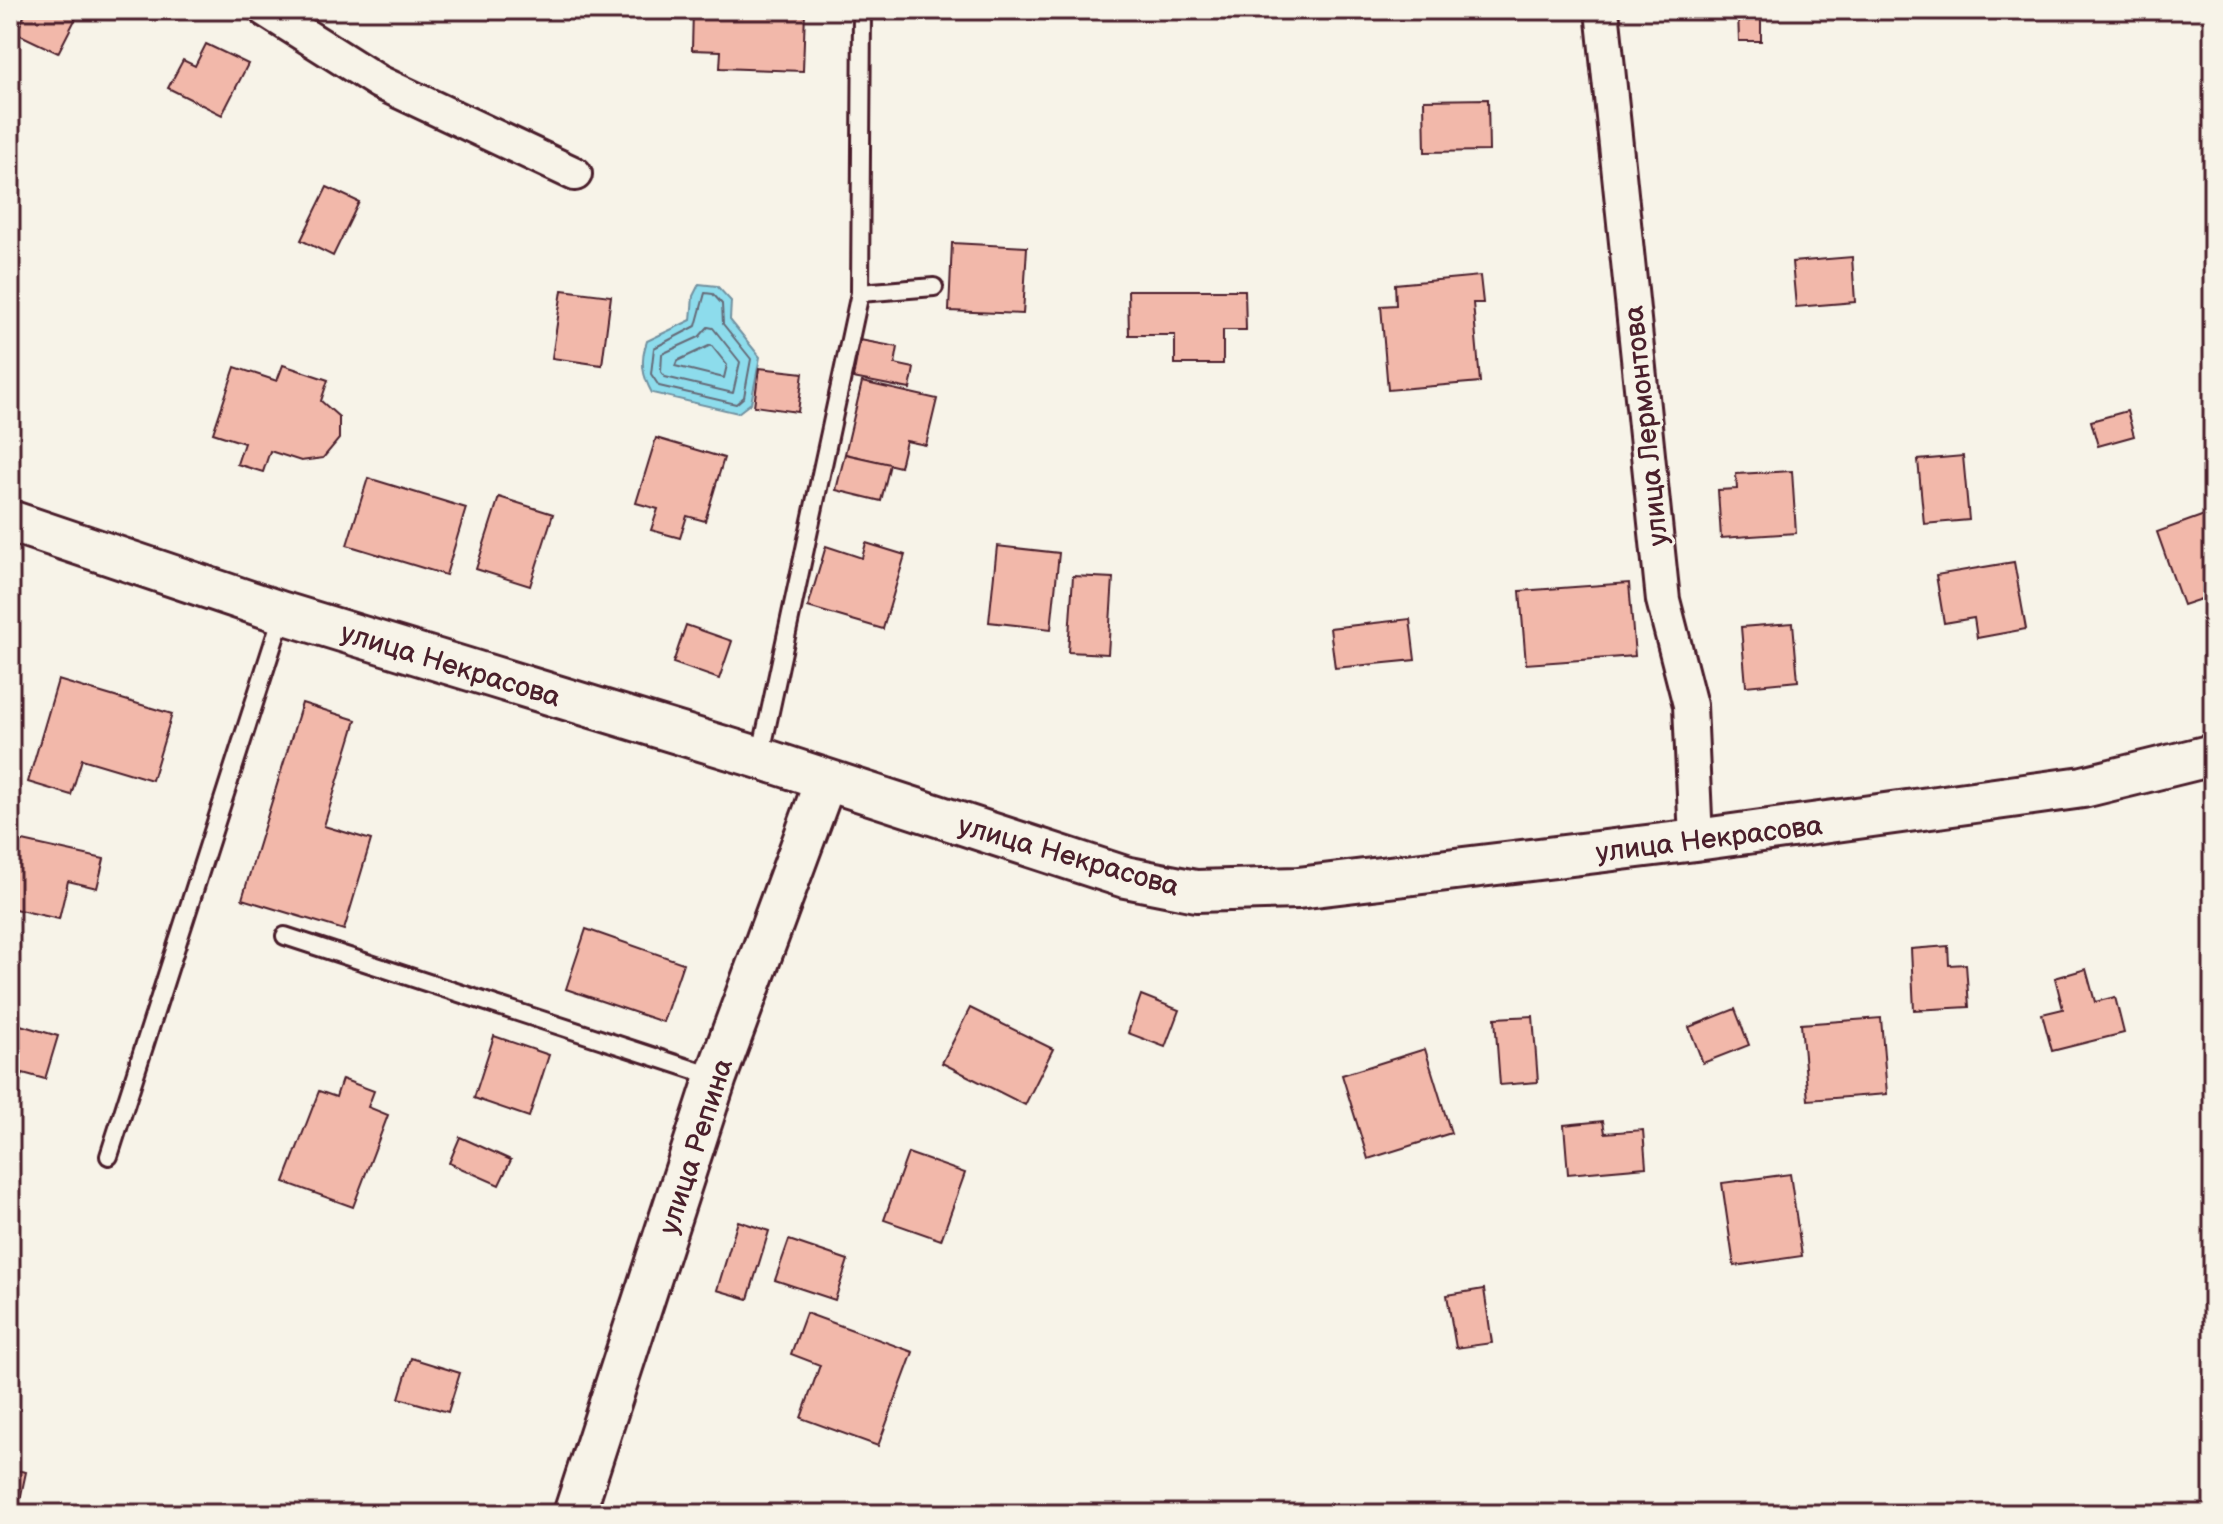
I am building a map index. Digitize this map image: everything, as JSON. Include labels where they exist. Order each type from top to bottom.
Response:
[{"type":"street","points":[[265,10],[379,82],[575,174]]},
{"type":"street","name":"улица Лермонтова","points":[[1602,10],[1663,600],[1690,705],[1696,840]]},
{"type":"street","name":"улица Некрасова","points":[[10,521],[283,613],[760,758],[825,782],[1125,877],[1196,891],[1298,888],[1696,840],[2083,787],[2213,755]]},
{"type":"street","name":"улица Репина","points":[[574,1514],[716,1077],[825,782]]},
{"type":"lane","points":[[760,758],[860,293],[862,10]]},
{"type":"lane","points":[[860,293],[934,287]]},
{"type":"lane","points":[[109,1156],[283,613]]},
{"type":"lane","points":[[285,936],[716,1077]]},
{"type":"water","points":[[699,284],[717,286],[731,301],[730,320],[760,357],[751,403],[738,413],[652,393],[646,380],[643,355],[647,341],[691,320],[693,296]]},
{"type":"building","points":[[27,10],[80,10],[58,53],[16,33]]},
{"type":"building","points":[[693,10],[805,10],[803,71],[720,68],[721,51],[692,50]]},
{"type":"building","points":[[1761,11],[1761,41],[1739,41],[1738,12]]},
{"type":"building","points":[[206,44],[248,64],[222,115],[168,88],[183,60],[195,66]]},
{"type":"building","points":[[1488,99],[1489,151],[1425,152],[1424,100]]},
{"type":"building","points":[[327,187],[359,202],[333,256],[301,240]]},
{"type":"building","points":[[952,243],[1027,247],[1023,314],[949,311]]},
{"type":"building","points":[[1852,257],[1855,302],[1796,307],[1792,262]]},
{"type":"building","points":[[1480,276],[1483,303],[1473,303],[1480,382],[1388,390],[1381,306],[1396,305],[1395,284]]},
{"type":"building","points":[[562,290],[611,296],[602,365],[552,358]]},
{"type":"building","points":[[1128,290],[1245,290],[1246,330],[1223,330],[1223,364],[1175,364],[1175,335],[1129,335]]},
{"type":"building","points":[[860,340],[898,347],[895,364],[914,368],[910,389],[853,378]]},
{"type":"building","points":[[283,365],[328,380],[321,401],[339,417],[339,439],[323,458],[301,461],[270,451],[263,472],[237,464],[244,443],[213,433],[235,367],[277,381]]},
{"type":"building","points":[[759,368],[803,373],[798,412],[754,406]]},
{"type":"building","points":[[862,382],[937,399],[926,445],[906,441],[900,467],[845,454]]},
{"type":"building","points":[[2127,411],[2134,436],[2098,446],[2091,421]]},
{"type":"building","points":[[656,438],[724,458],[705,521],[687,516],[680,538],[651,530],[658,509],[636,503]]},
{"type":"building","points":[[845,454],[890,464],[881,501],[836,490]]},
{"type":"building","points":[[1963,456],[1969,520],[1924,524],[1918,460]]},
{"type":"building","points":[[1792,471],[1796,533],[1721,538],[1718,490],[1737,489],[1736,474]]},
{"type":"building","points":[[368,478],[466,508],[446,575],[347,545]]},
{"type":"building","points":[[499,497],[553,514],[530,586],[476,569]]},
{"type":"building","points":[[2210,513],[2213,595],[2183,605],[2157,532]]},
{"type":"building","points":[[866,543],[905,555],[883,629],[808,607],[826,546],[862,558]]},
{"type":"building","points":[[997,546],[1059,553],[1051,629],[989,622]]},
{"type":"building","points":[[2014,562],[2026,629],[1977,638],[1974,618],[1944,623],[1936,575]]},
{"type":"building","points":[[1073,576],[1113,578],[1108,654],[1068,652]]},
{"type":"building","points":[[1629,583],[1635,656],[1526,664],[1520,591]]},
{"type":"building","points":[[1410,619],[1415,660],[1335,668],[1330,628]]},
{"type":"building","points":[[1793,623],[1798,681],[1746,686],[1741,627]]},
{"type":"building","points":[[686,625],[732,641],[719,679],[673,663]]},
{"type":"building","points":[[58,680],[172,714],[152,780],[82,759],[71,795],[28,782]]},
{"type":"building","points":[[302,703],[356,720],[324,826],[371,840],[344,930],[242,899]]},
{"type":"building","points":[[14,839],[104,859],[97,888],[68,881],[59,919],[10,908],[10,857]]},
{"type":"building","points":[[586,929],[683,963],[663,1022],[566,989]]},
{"type":"building","points":[[1948,946],[1949,965],[1966,964],[1969,1007],[1914,1010],[1911,949]]},
{"type":"building","points":[[2086,969],[2095,1002],[2115,997],[2124,1033],[2052,1051],[2042,1014],[2063,1009],[2055,978]]},
{"type":"building","points":[[1141,995],[1179,1010],[1165,1047],[1128,1033]]},
{"type":"building","points":[[970,1008],[1053,1049],[1025,1105],[942,1063]]},
{"type":"building","points":[[1735,1009],[1749,1045],[1703,1063],[1689,1027]]},
{"type":"building","points":[[1533,1016],[1538,1082],[1500,1085],[1495,1018]]},
{"type":"building","points":[[1881,1018],[1887,1094],[1808,1100],[1801,1024]]},
{"type":"building","points":[[10,1022],[58,1036],[45,1079],[23,1073],[12,1109]]},
{"type":"building","points":[[494,1036],[549,1055],[529,1117],[474,1098]]},
{"type":"building","points":[[1425,1049],[1451,1133],[1368,1159],[1342,1075]]},
{"type":"building","points":[[342,1079],[374,1091],[368,1107],[388,1115],[353,1207],[284,1182],[319,1091],[336,1097]]},
{"type":"building","points":[[1603,1121],[1605,1133],[1643,1130],[1646,1167],[1568,1174],[1564,1125]]},
{"type":"building","points":[[460,1137],[511,1160],[499,1185],[449,1163]]},
{"type":"building","points":[[908,1153],[965,1173],[941,1240],[884,1220]]},
{"type":"building","points":[[1790,1174],[1802,1256],[1734,1266],[1722,1183]]},
{"type":"building","points":[[738,1221],[769,1231],[748,1299],[717,1290]]},
{"type":"building","points":[[789,1240],[848,1260],[835,1300],[775,1280]]},
{"type":"building","points":[[1484,1289],[1492,1343],[1456,1348],[1447,1295]]},
{"type":"building","points":[[806,1313],[913,1352],[878,1446],[801,1418],[820,1365],[791,1354]]},
{"type":"building","points":[[411,1358],[460,1373],[448,1412],[399,1398]]},
{"type":"building","points":[[10,1469],[26,1472],[17,1514],[10,1514]]}]
